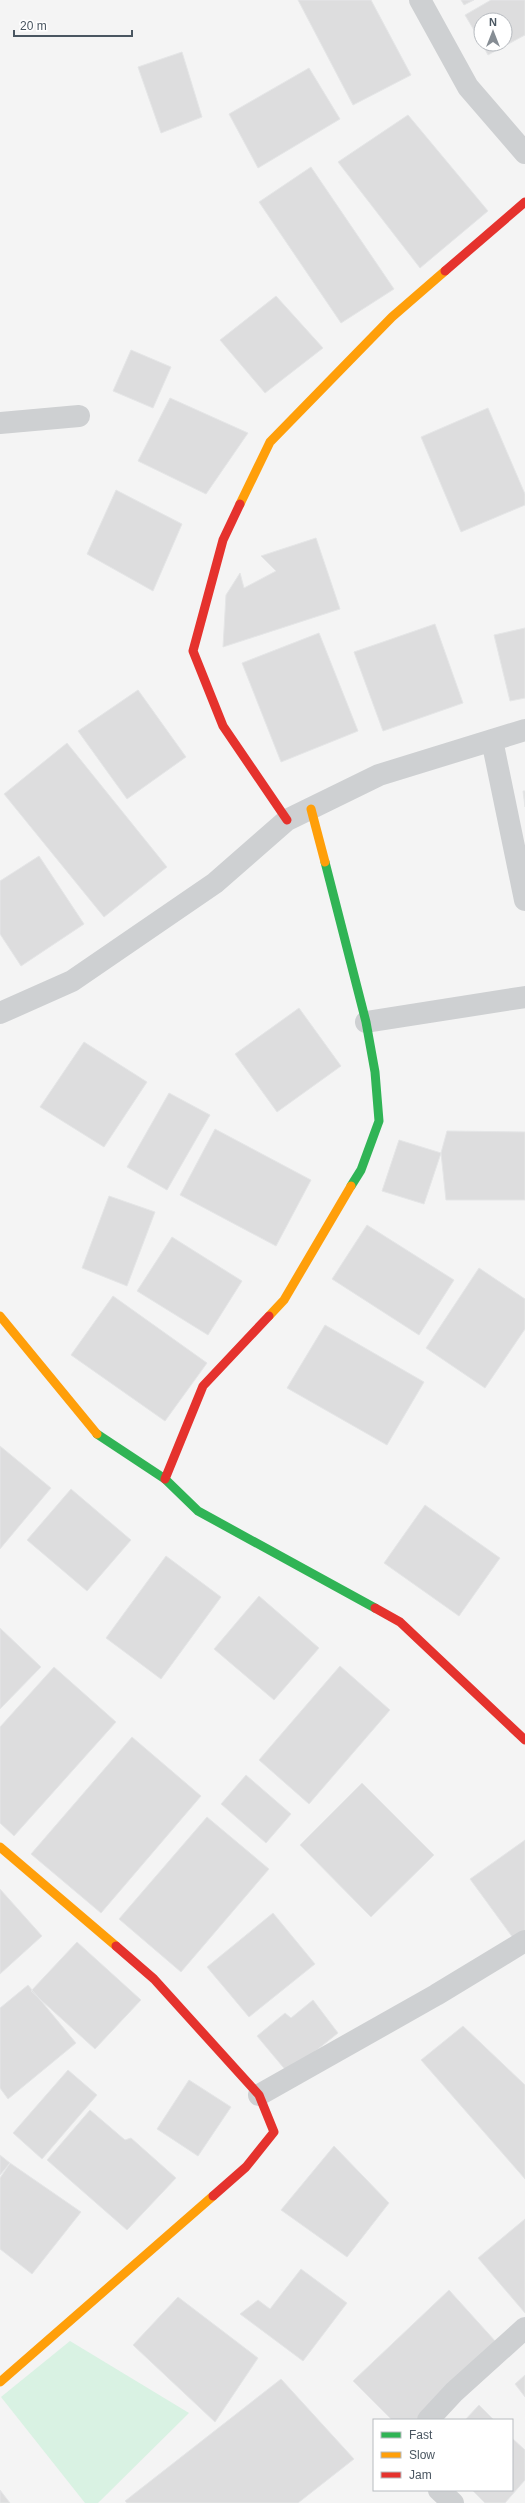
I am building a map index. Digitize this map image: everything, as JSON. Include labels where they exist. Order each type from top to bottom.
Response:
[{"type":"street","points":[[420,0],[468,87],[525,153]]},
{"type":"street","points":[[287,820],[223,726],[193,651],[223,540],[270,442],[392,317],[525,202]]},
{"type":"street","points":[[0,423],[79,416]]},
{"type":"street","points":[[0,1013],[72,981],[216,883],[287,820],[379,775],[525,730]]},
{"type":"street","points":[[492,740],[525,900]]},
{"type":"street","points":[[164,1479],[203,1386],[284,1300],[361,1170],[379,1121],[375,1072],[366,1022],[312,809]]},
{"type":"street","points":[[366,1022],[525,997]]},
{"type":"street","points":[[0,1316],[10,1326],[97,1434],[164,1479],[198,1511],[400,1622],[525,1740]]},
{"type":"street","points":[[0,1847],[154,1979],[259,2095],[274,2132],[246,2167],[0,2382]]},
{"type":"street","points":[[259,2095],[525,1941]]},
{"type":"street","points":[[429,2419],[454,2392],[525,2328]]},
{"type":"street","points":[[440,2491],[453,2503]]},
{"type":"green space","points":[[70,2341],[189,2413],[98,2503],[85,2503],[1,2397]]},
{"type":"building","points":[[298,0],[371,0],[411,75],[353,105]]},
{"type":"building","points":[[461,0],[474,0],[464,5]]},
{"type":"building","points":[[491,0],[525,0],[525,35],[513,41],[513,12],[473,12],[473,28],[465,15]]},
{"type":"building","points":[[182,52],[202,117],[161,133],[138,67]]},
{"type":"building","points":[[486,52],[494,52],[488,55]]},
{"type":"building","points":[[309,68],[340,119],[258,168],[229,114]]},
{"type":"building","points":[[408,115],[488,211],[420,268],[338,162]]},
{"type":"building","points":[[311,167],[394,289],[341,323],[259,202]]},
{"type":"building","points":[[276,296],[323,348],[265,393],[220,340]]},
{"type":"building","points":[[131,350],[171,367],[153,408],[113,391]]},
{"type":"building","points":[[170,398],[248,433],[206,494],[138,461]]},
{"type":"building","points":[[488,408],[525,494],[525,505],[461,532],[421,437]]},
{"type":"building","points":[[116,490],[182,524],[153,591],[87,554]]},
{"type":"building","points":[[316,538],[340,609],[223,647],[226,595],[240,573],[244,588],[276,571],[261,556]]},
{"type":"building","points":[[435,624],[463,703],[383,731],[354,652]]},
{"type":"building","points":[[525,628],[525,698],[510,701],[494,635]]},
{"type":"building","points":[[319,633],[358,731],[281,762],[242,663]]},
{"type":"building","points":[[138,690],[186,757],[127,799],[78,731]]},
{"type":"building","points":[[67,743],[167,867],[104,917],[4,794]]},
{"type":"building","points":[[523,791],[525,791],[525,807]]},
{"type":"building","points":[[39,856],[84,924],[21,966],[0,934],[0,881]]},
{"type":"building","points":[[299,1008],[341,1066],[277,1112],[235,1054]]},
{"type":"building","points":[[84,1042],[147,1082],[104,1147],[40,1107]]},
{"type":"building","points":[[169,1093],[210,1115],[167,1190],[127,1167]]},
{"type":"building","points":[[215,1129],[311,1180],[276,1246],[180,1195]]},
{"type":"building","points":[[447,1131],[525,1132],[525,1200],[446,1200],[441,1153]]},
{"type":"building","points":[[399,1140],[441,1153],[424,1204],[382,1191]]},
{"type":"building","points":[[109,1196],[155,1212],[127,1286],[82,1268]]},
{"type":"building","points":[[367,1225],[454,1280],[419,1335],[332,1279]]},
{"type":"building","points":[[172,1237],[242,1281],[208,1335],[137,1291]]},
{"type":"building","points":[[479,1268],[525,1299],[525,1329],[485,1388],[426,1348]]},
{"type":"building","points":[[113,1296],[207,1363],[165,1421],[71,1355]]},
{"type":"building","points":[[325,1325],[424,1382],[387,1445],[287,1388]]},
{"type":"building","points":[[0,1446],[51,1488],[0,1549]]},
{"type":"building","points":[[71,1489],[131,1540],[87,1591],[27,1540]]},
{"type":"building","points":[[425,1505],[500,1558],[459,1616],[384,1563]]},
{"type":"building","points":[[166,1556],[221,1597],[161,1679],[106,1638]]},
{"type":"building","points":[[259,1596],[319,1648],[274,1700],[214,1649]]},
{"type":"building","points":[[0,1628],[41,1667],[0,1709]]},
{"type":"building","points":[[340,1666],[390,1710],[309,1804],[259,1760]]},
{"type":"building","points":[[54,1667],[116,1722],[14,1836],[0,1823],[0,1727]]},
{"type":"building","points":[[132,1737],[201,1796],[101,1913],[31,1854]]},
{"type":"building","points":[[246,1775],[291,1814],[266,1843],[221,1804]]},
{"type":"building","points":[[362,1783],[434,1855],[371,1917],[300,1845]]},
{"type":"building","points":[[207,1817],[269,1869],[181,1972],[119,1919]]},
{"type":"building","points":[[525,1840],[525,1936],[516,1942],[470,1879]]},
{"type":"building","points":[[0,1889],[42,1936],[0,1974]]},
{"type":"building","points":[[273,1913],[315,1964],[249,2017],[207,1967]]},
{"type":"building","points":[[77,1942],[141,2000],[95,2049],[31,1991]]},
{"type":"building","points":[[28,1985],[76,2043],[8,2099],[0,2088],[0,2008]]},
{"type":"building","points":[[313,2000],[338,2033],[288,2073],[257,2036],[285,2013],[291,2018]]},
{"type":"building","points":[[463,2026],[525,2085],[525,2179],[421,2060]]},
{"type":"building","points":[[68,2070],[97,2095],[42,2159],[13,2133]]},
{"type":"building","points":[[189,2080],[231,2107],[198,2156],[157,2129]]},
{"type":"building","points":[[90,2110],[125,2140],[131,2138],[176,2178],[127,2230],[47,2160]]},
{"type":"building","points":[[334,2146],[389,2203],[347,2257],[281,2210]]},
{"type":"building","points":[[0,2155],[10,2163],[0,2175]]},
{"type":"building","points":[[10,2163],[81,2212],[32,2274],[0,2249],[0,2178]]},
{"type":"building","points":[[525,2219],[525,2313],[478,2258]]},
{"type":"building","points":[[301,2269],[347,2303],[303,2361],[240,2314],[258,2300],[270,2309]]},
{"type":"building","points":[[449,2290],[496,2342],[424,2419],[391,2419],[353,2381]]},
{"type":"building","points":[[178,2297],[258,2358],[215,2422],[133,2345]]},
{"type":"building","points":[[525,2375],[525,2397],[515,2384]]},
{"type":"building","points":[[281,2379],[354,2459],[298,2503],[127,2503],[125,2501]]},
{"type":"building","points":[[479,2405],[493,2419],[466,2419]]},
{"type":"building","points":[[513,2439],[525,2450],[525,2480],[505,2503],[485,2503],[473,2491],[513,2491]]},
{"type":"building","points":[[0,2490],[10,2503],[0,2503]]},
{"type":"traffic: fast","points":[[325,862],[366,1022],[375,1072],[379,1121],[361,1170],[351,1186]]},
{"type":"traffic: fast","points":[[97,1434],[165,1479],[198,1511],[375,1608]]},
{"type":"traffic: slow","points":[[240,504],[270,442],[392,317],[445,271]]},
{"type":"traffic: slow","points":[[311,809],[325,862]]},
{"type":"traffic: slow","points":[[269,1316],[284,1300],[351,1186]]},
{"type":"traffic: slow","points":[[0,1316],[97,1434]]},
{"type":"traffic: slow","points":[[0,1847],[116,1946]]},
{"type":"traffic: slow","points":[[0,2382],[213,2196]]},
{"type":"traffic: jam","points":[[445,271],[525,202]]},
{"type":"traffic: jam","points":[[240,504],[223,540],[193,651],[223,726],[287,820]]},
{"type":"traffic: jam","points":[[165,1479],[203,1386],[269,1316]]},
{"type":"traffic: jam","points":[[375,1608],[400,1622],[525,1740]]},
{"type":"traffic: jam","points":[[116,1946],[154,1979],[259,2095],[274,2132],[246,2167],[213,2196]]}]
